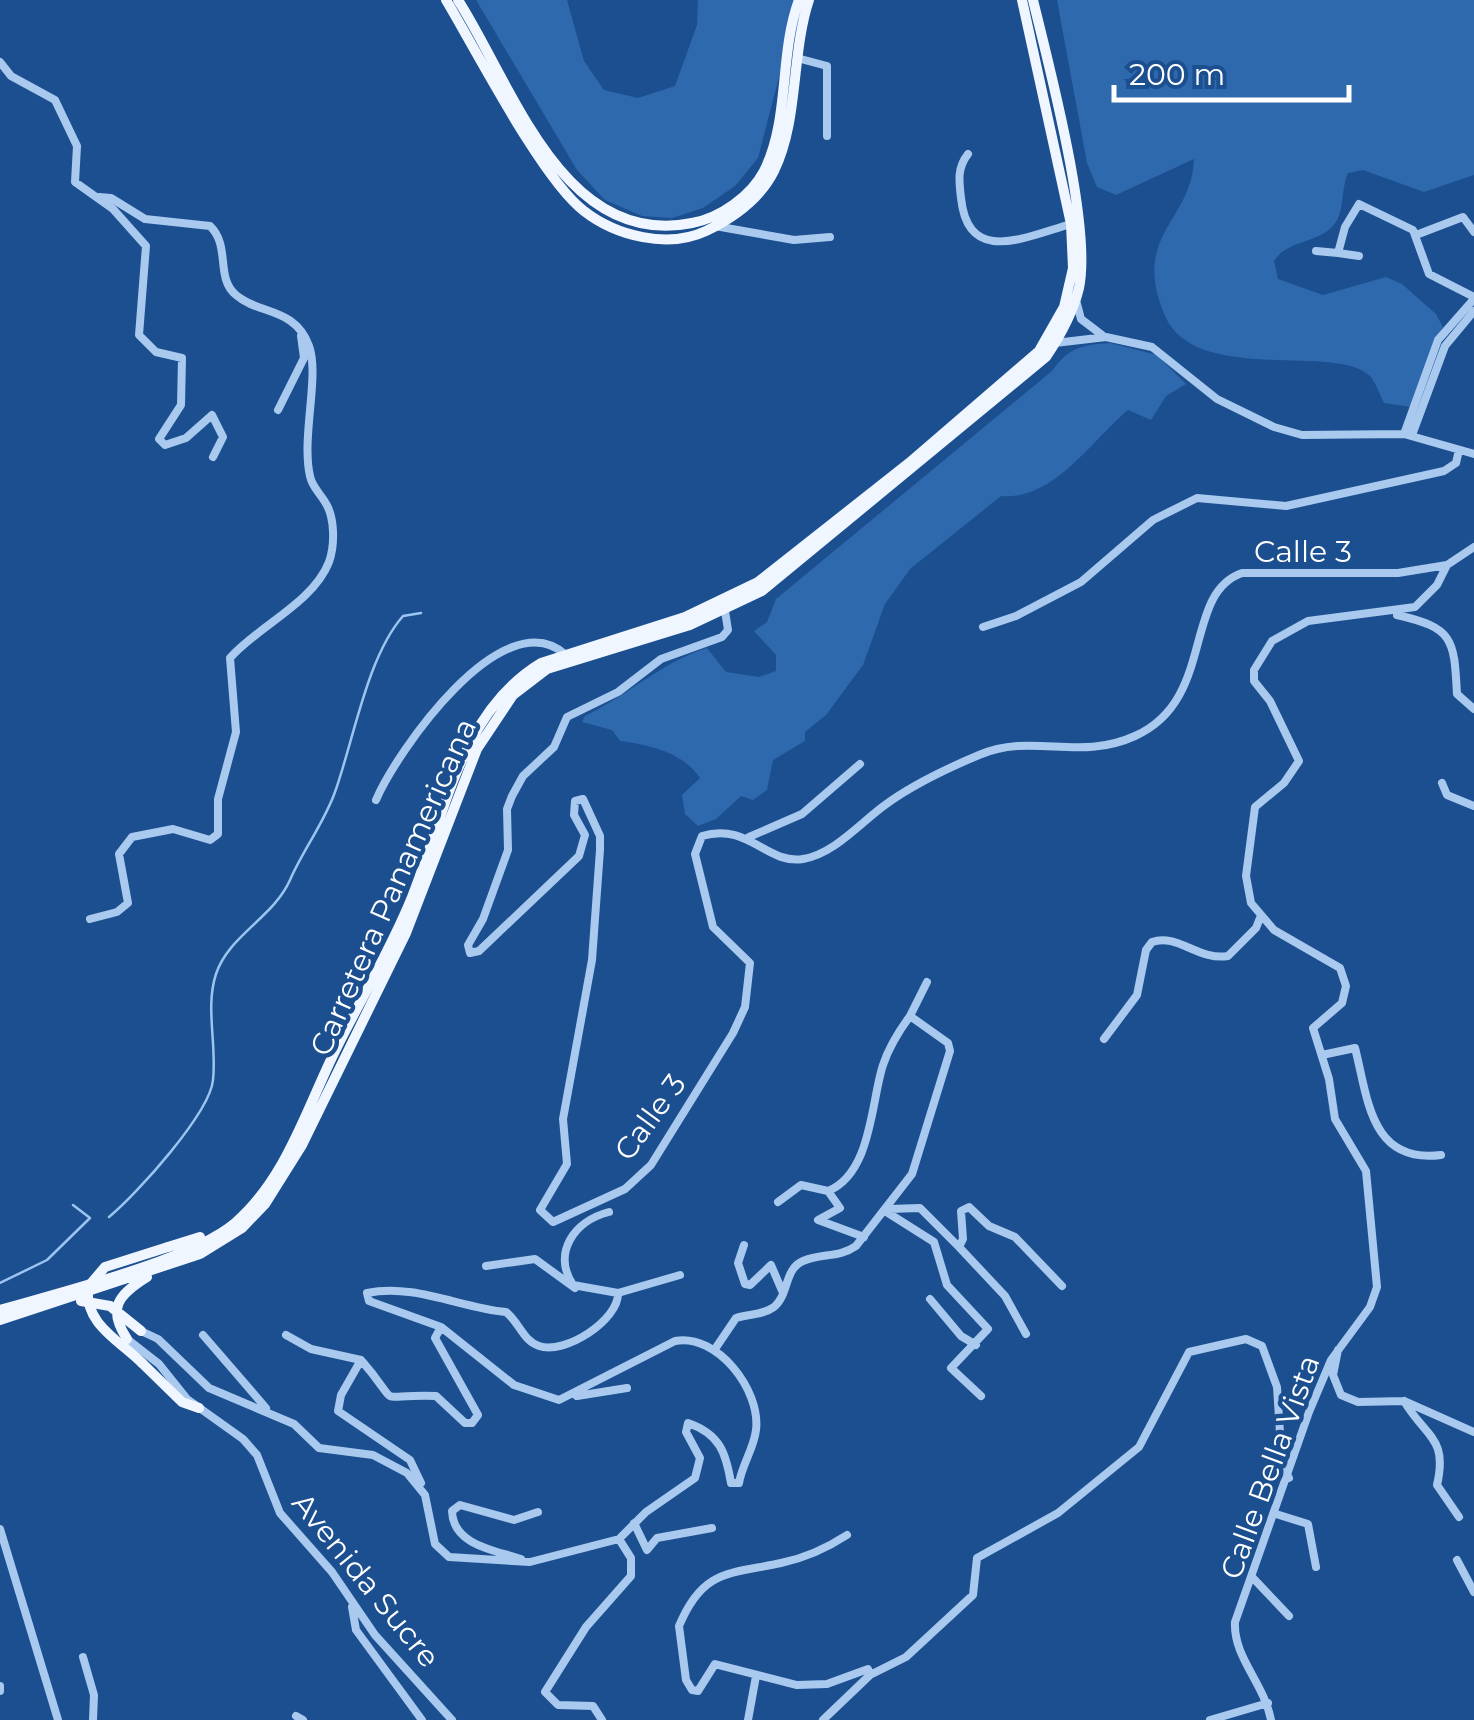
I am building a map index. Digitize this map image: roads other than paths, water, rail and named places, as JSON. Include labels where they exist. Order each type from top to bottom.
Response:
[{"type":"main road","points":[[446,0],[541,155],[583,210],[612,227],[650,238],[689,237],[715,226],[752,200],[774,172],[781,156],[809,0]]},
{"type":"main road","points":[[458,0],[571,183],[601,210],[653,226],[688,224],[712,216],[737,202],[761,176],[771,151],[799,0]]},
{"type":"main road","name":"Carretera Panamericana","points":[[0,1310],[187,1249],[234,1224],[274,1176],[398,929],[468,745],[485,714],[520,675],[566,655],[685,617],[758,582],[1028,363],[1064,307],[1073,268],[1071,224],[1022,0]]},
{"type":"main road","name":"Carretera Panamericana","points":[[0,1320],[212,1248],[242,1228],[282,1180],[406,934],[477,749],[513,695],[547,669],[725,611],[762,591],[1034,370],[1055,343],[1076,297],[1082,268],[1079,218],[1033,0]]},
{"type":"main road","points":[[199,1408],[182,1402],[97,1324],[89,1308],[88,1287],[105,1267],[234,1224]]},
{"type":"main road","points":[[127,1338],[117,1323],[116,1309],[122,1297],[169,1265]]},
{"type":"main road","points":[[122,1297],[141,1331]]},
{"type":"main road","points":[[62,1300],[99,1301],[116,1309],[141,1331]]},
{"type":"main road","points":[[82,1302],[127,1338]]},
{"type":"street","points":[[798,58],[828,66],[827,136]]},
{"type":"street","points":[[0,62],[10,76],[55,100],[78,146],[76,182],[123,218],[148,253],[138,328],[142,343],[156,352],[182,358],[181,405],[160,433],[160,442],[186,438],[212,415],[223,437],[213,457]]},
{"type":"street","points":[[968,154],[959,170],[960,196],[970,234],[998,240],[1071,224]]},
{"type":"street","points":[[90,920],[117,912],[128,904],[119,854],[132,838],[173,829],[210,840],[218,834],[218,799],[236,732],[230,658],[317,580],[330,560],[332,538],[328,506],[309,472],[306,435],[312,363],[310,348],[300,332],[279,312],[234,294],[224,275],[219,237],[210,226],[144,218],[110,198],[99,197]]},
{"type":"street","points":[[1338,253],[1345,226],[1360,204],[1416,235],[1430,274],[1474,298],[1438,340],[1408,434]]},
{"type":"street","points":[[1416,235],[1463,216],[1474,232]]},
{"type":"street","points":[[715,226],[794,240],[830,238]]},
{"type":"street","points":[[1316,252],[1359,256]]},
{"type":"street","points":[[1076,297],[1080,319],[1106,337]]},
{"type":"street","points":[[1408,434],[1445,346],[1474,311]]},
{"type":"street","points":[[278,410],[304,358],[300,332]]},
{"type":"street","points":[[1055,343],[1106,337],[1152,347],[1216,399],[1274,427],[1315,435],[1408,434],[1474,454]]},
{"type":"street","points":[[983,627],[1016,616],[1081,582],[1153,520],[1197,498],[1274,506],[1300,504],[1444,471],[1456,463],[1460,450]]},
{"type":"street","points":[[1104,1039],[1137,995],[1146,950],[1152,942],[1166,939],[1202,956],[1228,956],[1260,918],[1246,889],[1253,813],[1262,798],[1284,784],[1298,760],[1270,701],[1254,681],[1254,670],[1272,642],[1308,621],[1415,607],[1445,568],[1474,547]]},
{"type":"street","name":"Calle 3","points":[[725,611],[728,630],[722,638],[660,659],[618,692],[567,717],[554,747],[523,776],[507,809],[508,850],[484,919],[468,945],[470,954],[479,951],[578,856],[585,835],[574,815],[574,801],[583,799],[587,804],[600,836],[592,960],[563,1119],[566,1164],[540,1210],[548,1221],[568,1218],[597,1204],[651,1165],[746,1008],[750,963],[713,927],[700,888],[697,840],[711,833],[749,838],[788,858],[806,858],[839,842],[914,786],[976,756],[1023,744],[1085,749],[1136,736],[1165,718],[1183,692],[1213,597],[1228,578],[1267,572],[1398,573],[1445,568]]},
{"type":"street","points":[[1383,612],[1435,625],[1448,635],[1457,694],[1474,709]]},
{"type":"street","points":[[376,800],[402,749],[477,669],[510,647],[552,648],[566,655]]},
{"type":"street","points":[[749,838],[802,814],[860,764]]},
{"type":"street","points":[[1442,783],[1447,795],[1474,806]]},
{"type":"street","name":"Calle Bella Vista","points":[[1260,918],[1287,939],[1340,968],[1345,976],[1342,1003],[1314,1024],[1336,1120],[1366,1172],[1376,1287],[1370,1307],[1339,1345],[1308,1412],[1289,1478],[1235,1622],[1234,1636],[1268,1703],[1271,1720]]},
{"type":"street","points":[[828,1191],[840,1184],[867,1137],[882,1066],[927,982]]},
{"type":"street","points":[[715,1348],[736,1318],[765,1312],[783,1293],[802,1261],[847,1252],[864,1237],[917,1164],[950,1052],[935,1030],[910,1016]]},
{"type":"street","points":[[1322,1055],[1355,1048],[1368,1109],[1388,1140],[1413,1154],[1441,1154]]},
{"type":"street","points":[[778,1202],[801,1185],[828,1191],[840,1208],[818,1220],[864,1237]]},
{"type":"street","points":[[884,1211],[891,1207],[920,1208],[932,1215],[944,1235],[1006,1296],[1026,1334]]},
{"type":"street","points":[[959,1247],[964,1239],[961,1211],[969,1208],[989,1226],[1015,1237],[1062,1286]]},
{"type":"street","points":[[884,1211],[934,1242],[947,1285],[988,1330],[951,1368],[981,1396]]},
{"type":"street","points":[[580,1289],[565,1272],[565,1247],[577,1229],[609,1212]]},
{"type":"street","points":[[744,1245],[738,1262],[745,1284],[771,1265],[783,1293]]},
{"type":"street","points":[[486,1266],[535,1259],[564,1284],[618,1294],[680,1275]]},
{"type":"street","points":[[618,1294],[613,1311],[598,1325],[554,1348],[529,1341],[506,1312],[480,1311],[449,1296],[366,1293],[369,1301],[441,1327],[514,1385],[549,1398],[627,1388]]},
{"type":"street","points":[[930,1298],[961,1336],[976,1345]]},
{"type":"street","points":[[286,1335],[312,1349],[361,1360],[386,1397],[436,1396],[459,1420],[472,1424],[476,1409],[457,1383],[435,1338],[441,1327]]},
{"type":"street","points":[[141,1331],[158,1340],[217,1393],[273,1414],[302,1430],[319,1448],[373,1455],[407,1473],[422,1487]]},
{"type":"street","points":[[203,1336],[240,1383],[273,1414]]},
{"type":"street","name":"Avenida Sucre","points":[[127,1338],[159,1364],[199,1408],[244,1439],[257,1455],[280,1513],[332,1572],[352,1606],[452,1720]]},
{"type":"street","points":[[823,1720],[870,1675],[906,1656],[973,1595],[977,1558],[1058,1513],[1139,1447],[1188,1352],[1246,1339],[1262,1346],[1277,1387],[1282,1464],[1289,1478]]},
{"type":"street","points":[[361,1360],[341,1395],[338,1411],[410,1460],[422,1487],[429,1530],[439,1551],[462,1559],[530,1562],[620,1539],[695,1478],[700,1458],[686,1432],[688,1423],[719,1442],[731,1483],[739,1483],[756,1419],[745,1390],[715,1348],[694,1340],[675,1342],[573,1396]]},
{"type":"street","points":[[1339,1345],[1333,1375],[1341,1396],[1358,1402],[1404,1401],[1474,1432]]},
{"type":"street","points":[[1404,1401],[1440,1448],[1443,1459],[1437,1484],[1458,1517]]},
{"type":"street","points":[[530,1562],[466,1539],[456,1530],[452,1511],[460,1505],[514,1520],[538,1512]]},
{"type":"street","points":[[1276,1514],[1308,1524],[1316,1567]]},
{"type":"street","points":[[634,1524],[646,1550],[657,1538],[712,1528]]},
{"type":"street","points":[[0,1529],[58,1720]]},
{"type":"street","points":[[847,1534],[792,1560],[728,1570],[715,1578],[683,1618],[680,1642],[692,1690],[698,1691],[715,1664],[810,1686],[844,1680],[861,1669],[868,1669],[870,1675]]},
{"type":"street","points":[[602,1720],[590,1704],[558,1705],[544,1692],[586,1628],[631,1576],[631,1558],[620,1539]]},
{"type":"street","points":[[1457,1560],[1474,1592]]},
{"type":"street","points":[[1254,1578],[1289,1616]]},
{"type":"street","points":[[352,1606],[356,1630],[422,1720]]},
{"type":"street","points":[[83,1658],[94,1695],[93,1720]]},
{"type":"street","points":[[748,1720],[756,1676]]},
{"type":"street","points":[[1210,1720],[1268,1703]]},
{"type":"waterway","points":[[109,1217],[170,1153],[209,1094],[214,1067],[211,1000],[222,960],[282,893],[330,803],[380,653],[403,616],[421,613]]},
{"type":"waterway","points":[[0,1283],[47,1260],[90,1218],[73,1205]]}]
